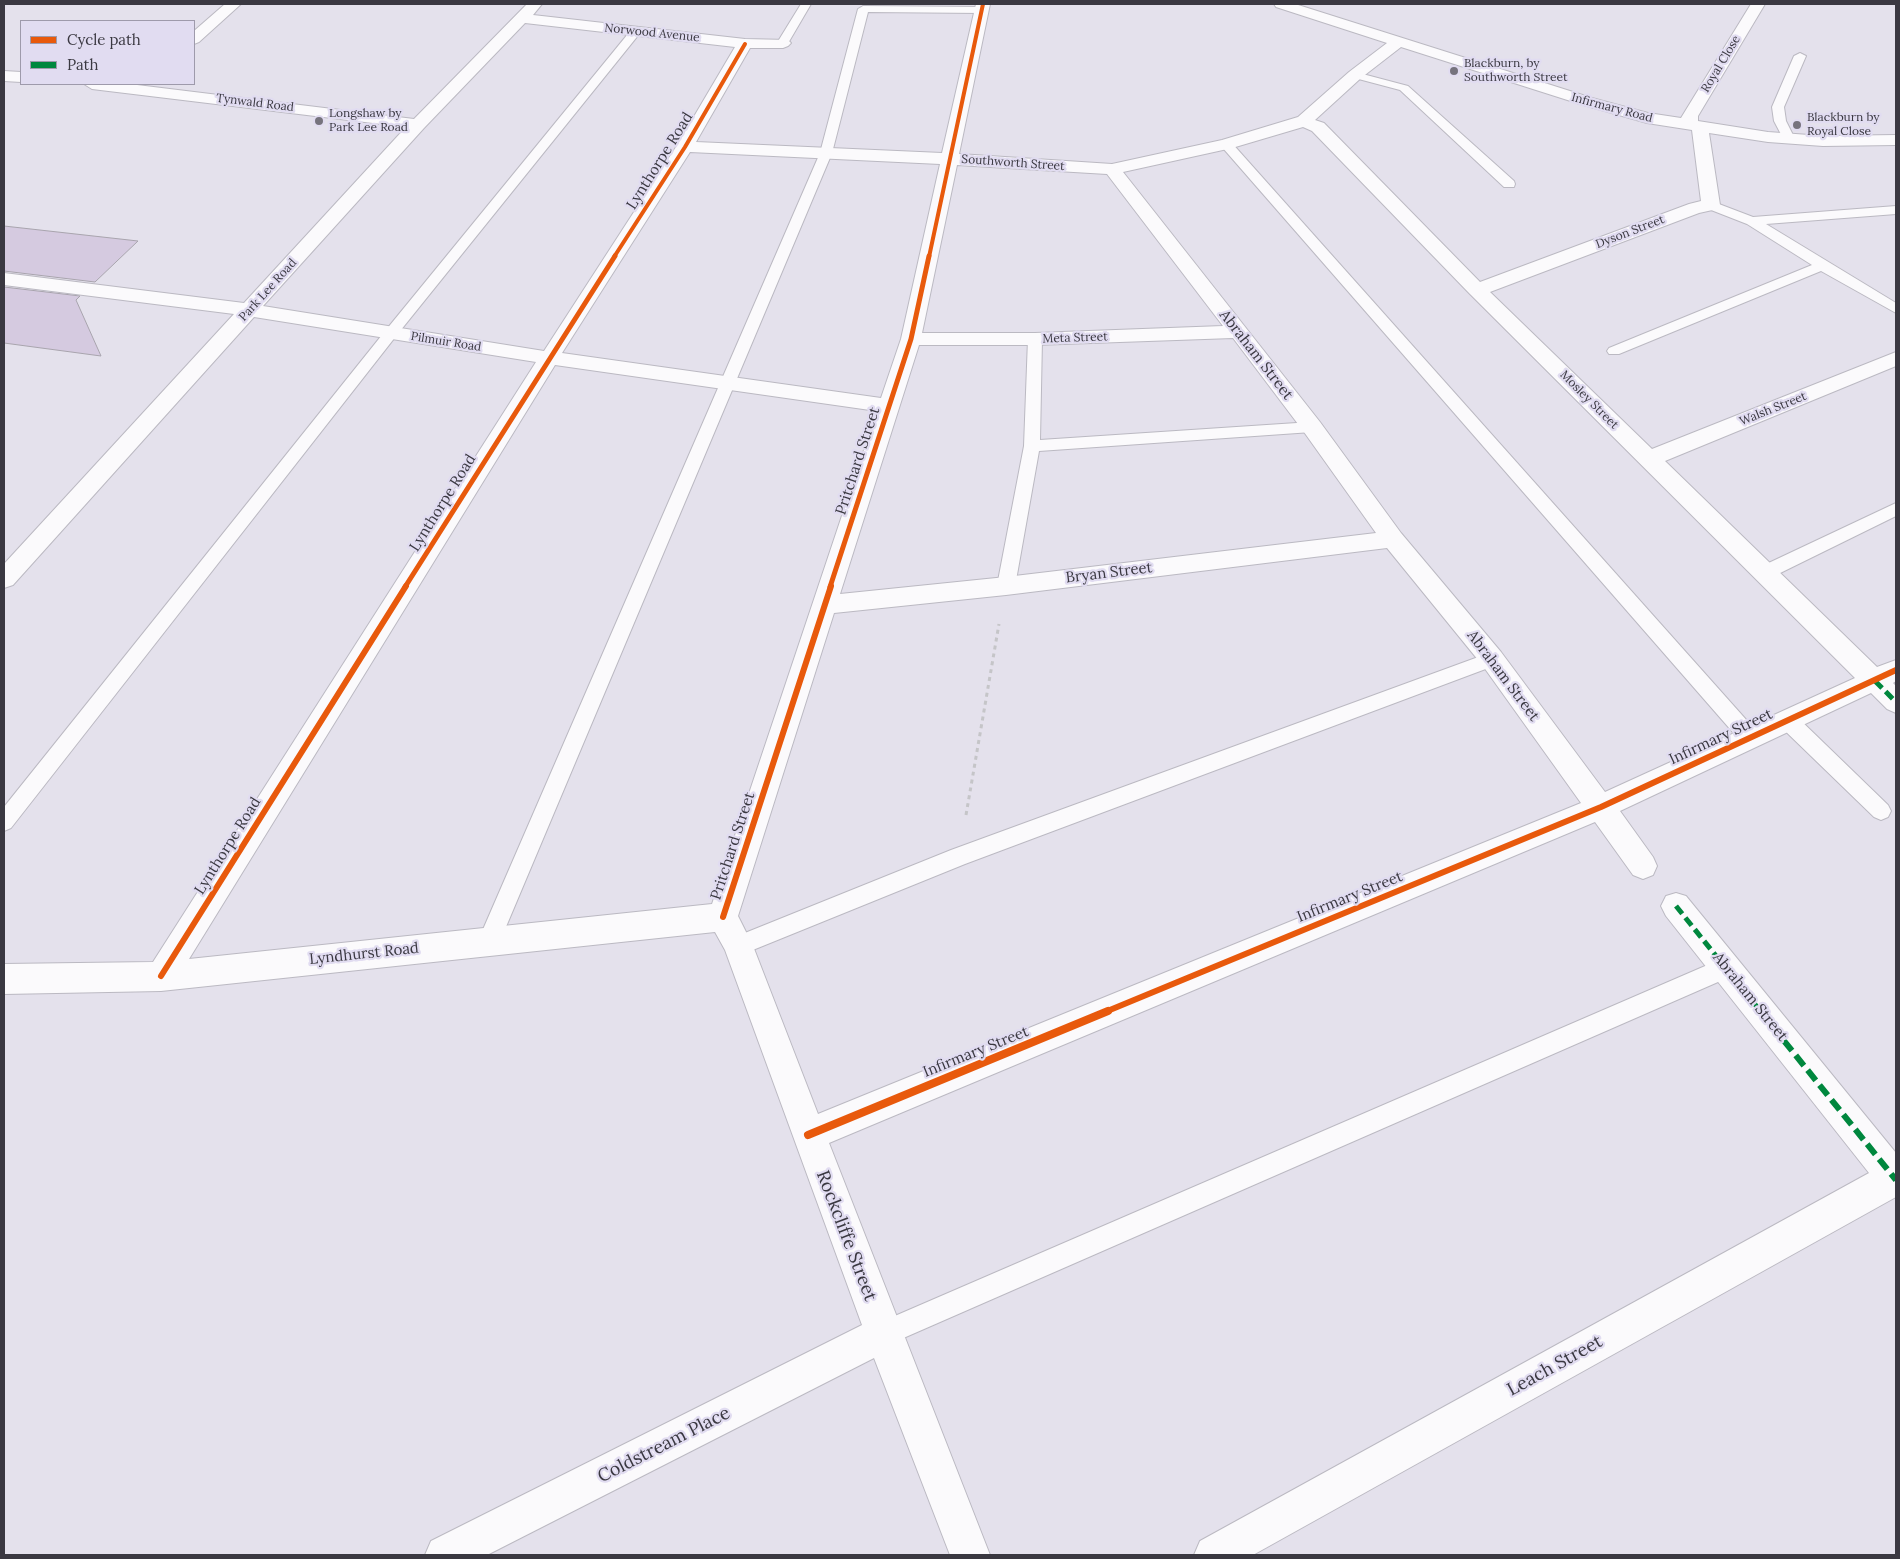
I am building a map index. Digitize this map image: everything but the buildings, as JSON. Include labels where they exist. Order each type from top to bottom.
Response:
[{"type":"street","points":[[195,38],[234,4]]},
{"type":"street","name":"Park Lee Road","points":[[4,579],[418,124],[536,4]]},
{"type":"street","name":"Infirmary Road","points":[[1280,4],[1586,101],[1647,118],[1695,127],[1789,139],[1888,141]]},
{"type":"street","name":"Royal Close","points":[[1695,127],[1690,116],[1758,4]]},
{"type":"street","name":"Pritchard Street","points":[[731,931],[824,605],[911,339],[983,7]]},
{"type":"street","name":"Norwood Avenue","points":[[522,18],[745,44],[782,43]]},
{"type":"street","points":[[1304,121],[1355,75],[1398,42]]},
{"type":"street","name":"Lynthorpe Road","points":[[161,976],[549,358],[685,147],[745,44]]},
{"type":"street","points":[[4,76],[20,78]]},
{"type":"street","name":"Tynwald Road","points":[[117,85],[142,86],[418,124]]},
{"type":"street","name":"Southworth Street","points":[[685,147],[950,159],[1112,169],[1226,144],[1304,121]]},
{"type":"street","name":"Mosley Street","points":[[1304,121],[1318,128],[1477,290],[1764,572],[1885,675],[1896,702]]},
{"type":"street","points":[[1695,127],[1711,205]]},
{"type":"street","points":[[1888,141],[1896,158]]},
{"type":"street","name":"Abraham Street","points":[[1112,169],[1312,427],[1393,539],[1492,659],[1644,866]]},
{"type":"street","name":"Dyson Street","points":[[1477,290],[1695,208],[1711,205]]},
{"type":"street","name":"Pilmuir Road","points":[[4,279],[249,310],[549,358],[889,406]]},
{"type":"street","name":"Meta Street","points":[[911,339],[1035,339],[1238,332]]},
{"type":"street","name":"Walsh Street","points":[[1649,459],[1896,358]]},
{"type":"street","name":"Bryan Street","points":[[824,605],[1006,586],[1393,539]]},
{"type":"street","name":"Infirmary Street","points":[[808,1135],[1601,807],[1751,739],[1787,720],[1885,675]]},
{"type":"street","name":"Abraham Street","points":[[1676,906],[1896,1178]]},
{"type":"street","name":"Lyndhurst Road","points":[[4,979],[161,976],[488,941],[731,931]]},
{"type":"street","name":"Rockcliffe Street","points":[[731,931],[883,1334],[970,1555]]},
{"type":"street","name":"Leach Street","points":[[1214,1555],[1896,1178]]},
{"type":"street","name":"Coldstream Place","points":[[445,1555],[883,1334]]},
{"type":"lane","points":[[782,43],[806,4]]},
{"type":"lane","points":[[488,941],[826,153],[863,8],[983,7]]},
{"type":"lane","points":[[4,822],[391,333],[636,31]]},
{"type":"lane","points":[[1789,139],[1780,121],[1778,107],[1800,56]]},
{"type":"lane","points":[[1355,75],[1404,88],[1509,184]]},
{"type":"lane","points":[[1226,144],[1751,739]]},
{"type":"lane","points":[[1711,205],[1752,221],[1822,266],[1896,309]]},
{"type":"lane","points":[[1752,221],[1896,210]]},
{"type":"lane","points":[[1614,351],[1822,266]]},
{"type":"lane","points":[[1006,586],[1032,446],[1035,339]]},
{"type":"lane","points":[[1032,446],[1312,427]]},
{"type":"lane","points":[[1764,572],[1896,509]]},
{"type":"lane","points":[[731,931],[958,858],[1492,659]]},
{"type":"lane","points":[[1787,720],[1881,811]]},
{"type":"lane","points":[[883,1334],[1726,968]]},
{"type":"path","points":[[958,858],[1006,586]]},
{"type":"marked path","points":[[1875,681],[1896,702]]},
{"type":"marked path","points":[[1676,906],[1896,1180]]},
{"type":"cycle path","points":[[723,917],[911,339],[983,4]]},
{"type":"cycle path","points":[[161,976],[549,358],[685,147],[745,44]]},
{"type":"cycle path","points":[[808,1135],[1601,807],[1896,670]]},
{"type":"place","name":"Blackburn, by Southworth Street","points":[[1454,71]]},
{"type":"place","name":"Longshaw by Park Lee Road","points":[[319,121]]},
{"type":"place","name":"Blackburn by Royal Close","points":[[1797,125]]}]
